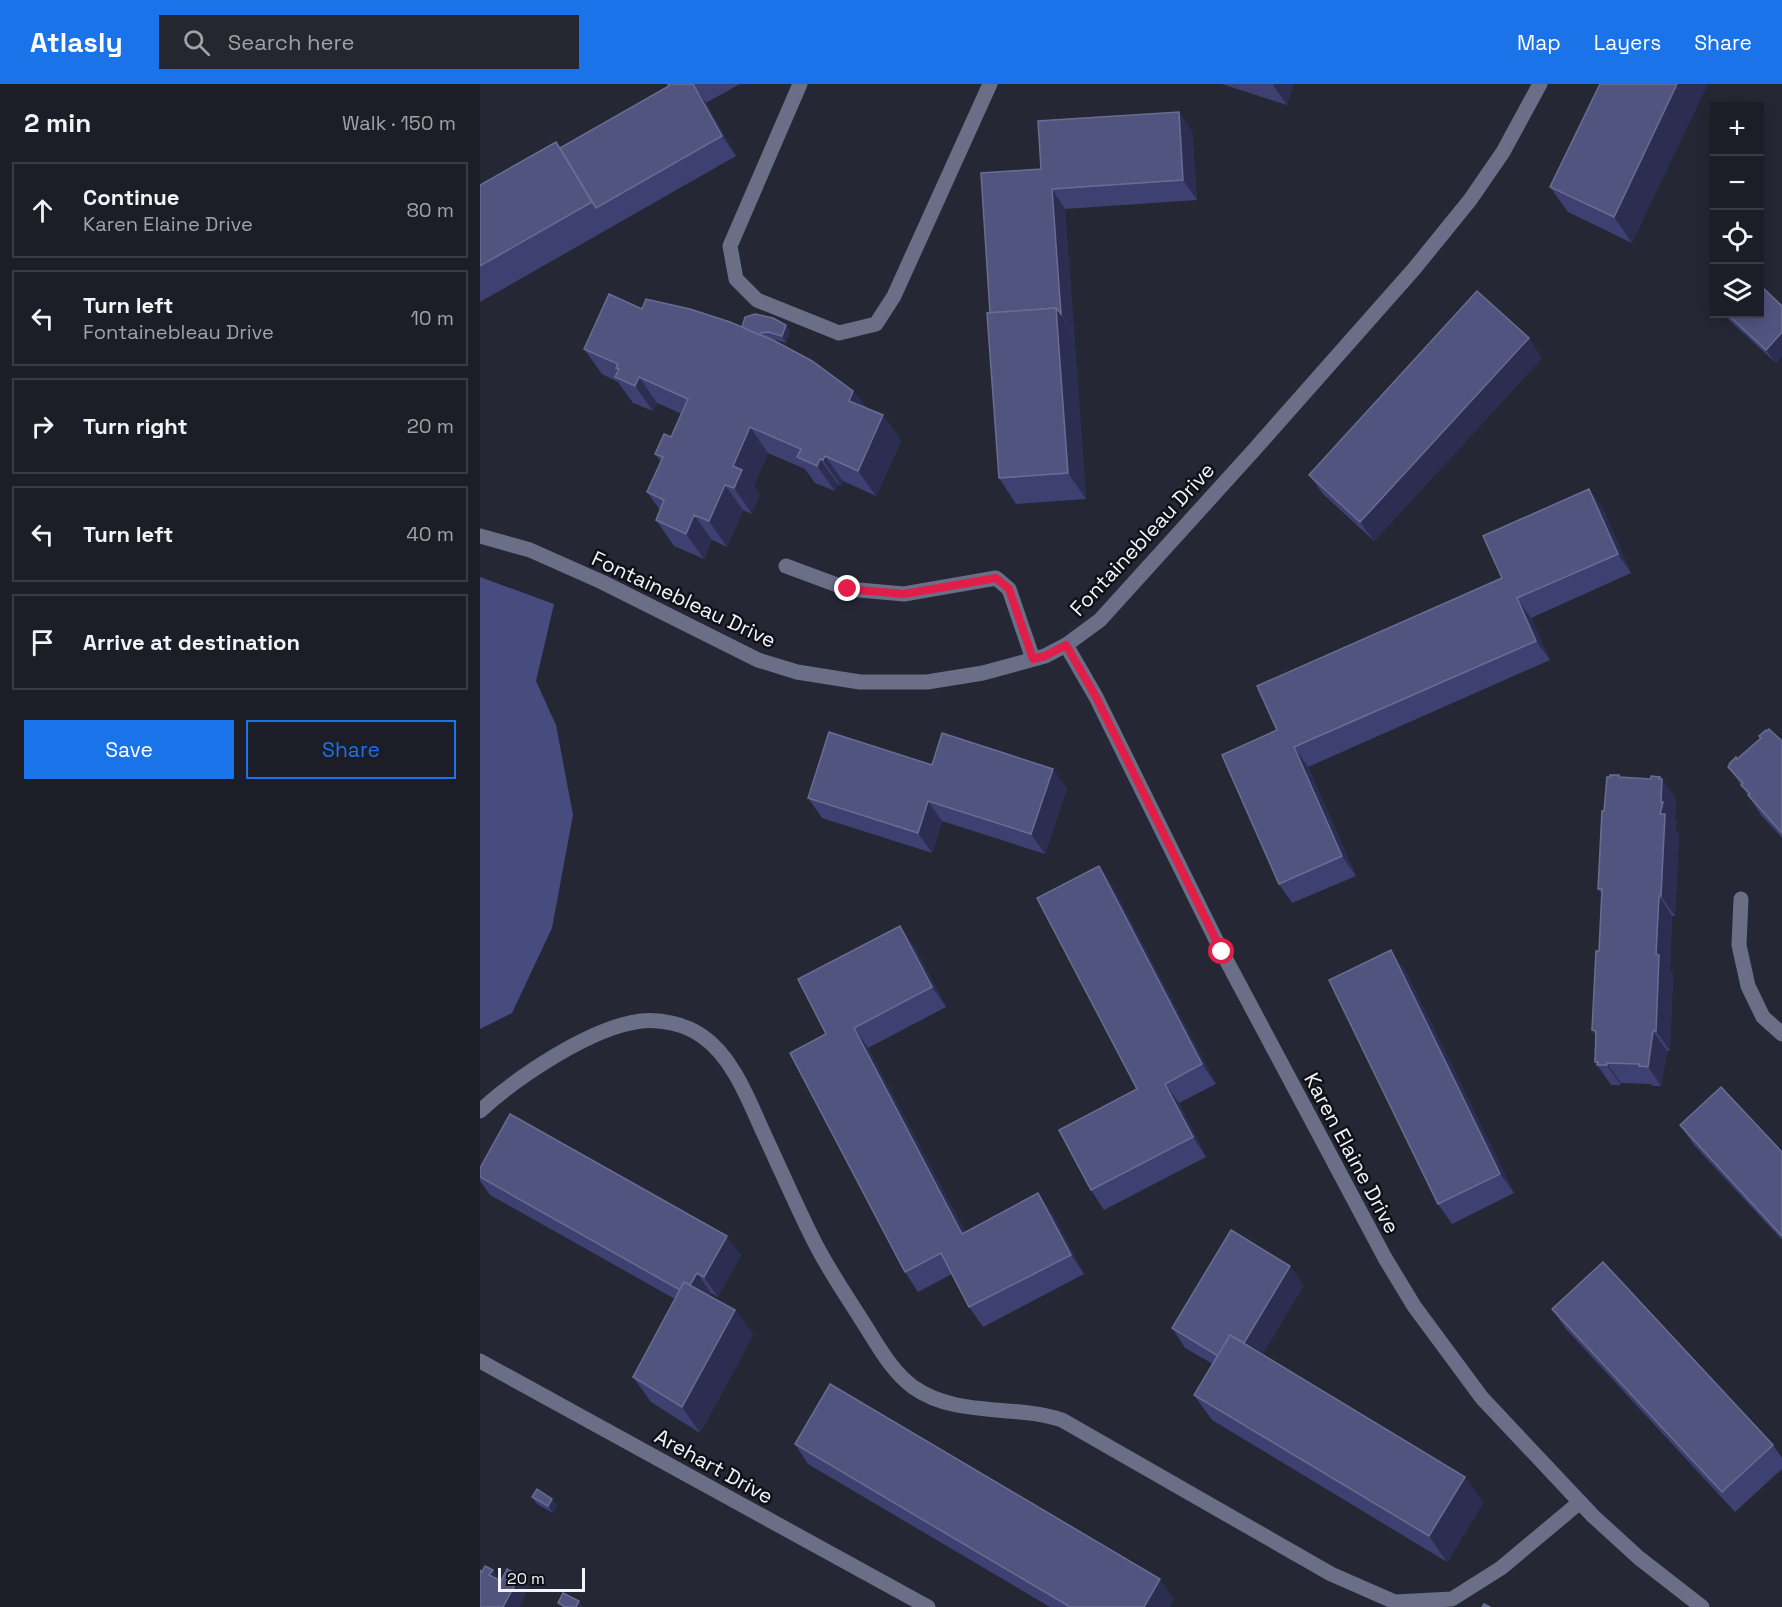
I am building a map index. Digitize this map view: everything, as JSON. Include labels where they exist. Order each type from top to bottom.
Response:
[{"type":"street","points":[[800,84],[730,246],[736,279],[757,300],[839,333],[876,324],[894,296],[990,84]]},
{"type":"street","name":"Fontainebleau Drive","points":[[480,536],[530,550],[602,582],[758,660],[797,672],[860,682],[927,682],[983,674],[1045,656],[1066,645],[1100,620],[1414,269],[1470,200],[1503,152],[1540,84]]},
{"type":"street","points":[[786,566],[848,589],[904,594],[996,578],[1009,589],[1033,659]]},
{"type":"street","name":"Karen Elaine Drive","points":[[1066,645],[1096,697],[1227,962],[1385,1258],[1414,1306],[1482,1398],[1580,1502],[1639,1558],[1702,1607]]},
{"type":"street","points":[[1741,899],[1739,945],[1748,986],[1763,1017],[1782,1034]]},
{"type":"street","points":[[480,1111],[533,1070],[591,1036],[642,1021],[669,1022],[686,1027],[703,1036],[739,1078],[812,1238],[841,1289],[882,1352],[913,1386],[938,1401],[973,1408],[1045,1414],[1062,1420],[1331,1574],[1395,1602],[1452,1599],[1501,1568],[1580,1502]]},
{"type":"street","name":"Arehart Drive","points":[[480,1361],[928,1607]]},
{"type":"shaded area","points":[[480,577],[554,604],[536,681],[556,725],[573,815],[552,928],[512,1013],[480,1029]]},
{"type":"building","points":[[668,84],[693,84],[722,136],[596,208],[560,148],[669,86]]},
{"type":"building","points":[[1600,84],[1677,84],[1614,217],[1550,187]]},
{"type":"building","points":[[1179,112],[1183,180],[1052,189],[1061,314],[1056,308],[990,313],[981,173],[1041,169],[1038,121]]},
{"type":"building","points":[[556,142],[592,202],[480,266],[480,185]]},
{"type":"building","points":[[1764,289],[1782,306],[1782,332],[1766,350],[1731,318],[1764,318]]},
{"type":"building","points":[[1477,291],[1529,338],[1360,522],[1309,475]]},
{"type":"building","points":[[609,294],[642,309],[646,299],[690,309],[730,322],[773,340],[812,361],[853,391],[849,401],[883,415],[858,471],[825,456],[823,460],[820,459],[817,466],[797,457],[801,449],[750,427],[733,466],[742,470],[734,488],[725,485],[709,521],[694,515],[686,534],[656,520],[664,500],[647,492],[663,457],[655,454],[664,434],[671,437],[688,399],[639,377],[635,386],[615,377],[619,369],[616,368],[618,364],[584,349]]},
{"type":"building","points":[[1056,308],[1068,473],[999,478],[987,313]]},
{"type":"building","points":[[755,314],[773,318],[786,325],[782,336],[768,332],[760,335],[742,327],[745,317]]},
{"type":"building","points":[[1589,489],[1618,554],[1517,598],[1536,641],[1294,747],[1342,856],[1279,884],[1222,755],[1277,730],[1257,686],[1502,578],[1483,536]]},
{"type":"building","points":[[1769,729],[1782,741],[1782,833],[1748,795],[1750,794],[1741,785],[1743,783],[1728,767],[1736,757],[1737,759]]},
{"type":"building","points":[[829,732],[932,765],[942,733],[1053,769],[1031,834],[928,801],[918,833],[808,798]]},
{"type":"building","points":[[1610,775],[1651,779],[1651,776],[1662,779],[1661,802],[1663,802],[1660,814],[1665,814],[1656,954],[1659,955],[1656,1031],[1653,1031],[1648,1067],[1639,1066],[1639,1064],[1597,1065],[1598,1062],[1595,1062],[1596,1031],[1592,1030],[1602,889],[1598,889],[1602,811],[1604,811],[1607,777]]},
{"type":"building","points":[[1099,866],[1202,1064],[1165,1084],[1193,1137],[1091,1190],[1059,1130],[1137,1089],[1037,898]]},
{"type":"building","points":[[900,926],[932,987],[854,1028],[962,1234],[1038,1193],[1071,1255],[969,1307],[941,1253],[905,1272],[790,1053],[826,1034],[798,979]]},
{"type":"building","points":[[1391,950],[1500,1174],[1438,1204],[1329,980]]},
{"type":"building","points":[[1721,1087],[1782,1152],[1782,1236],[1680,1125]]},
{"type":"building","points":[[510,1114],[727,1236],[704,1277],[697,1273],[690,1285],[684,1282],[680,1290],[480,1177],[480,1168]]},
{"type":"building","points":[[1231,1230],[1290,1266],[1244,1343],[1230,1335],[1218,1356],[1172,1328]]},
{"type":"building","points":[[1603,1262],[1773,1445],[1722,1492],[1552,1309]]},
{"type":"building","points":[[684,1282],[735,1310],[682,1407],[633,1377]]},
{"type":"building","points":[[1230,1335],[1465,1477],[1429,1536],[1194,1395]]},
{"type":"building","points":[[830,1384],[1160,1579],[1144,1607],[1070,1607],[795,1444]]},
{"type":"building","points":[[537,1489],[552,1499],[548,1506],[532,1497]]},
{"type":"building","points":[[485,1566],[493,1570],[489,1575],[501,1581],[507,1569],[520,1575],[503,1607],[480,1607],[480,1570],[482,1572]]},
{"type":"building","points":[[563,1593],[579,1601],[576,1607],[565,1607],[558,1603]]},
{"type":"route","points":[[848,589],[904,594],[996,578],[1009,589],[1033,659],[1045,656],[1066,645],[1096,697],[1222,952]]}]
